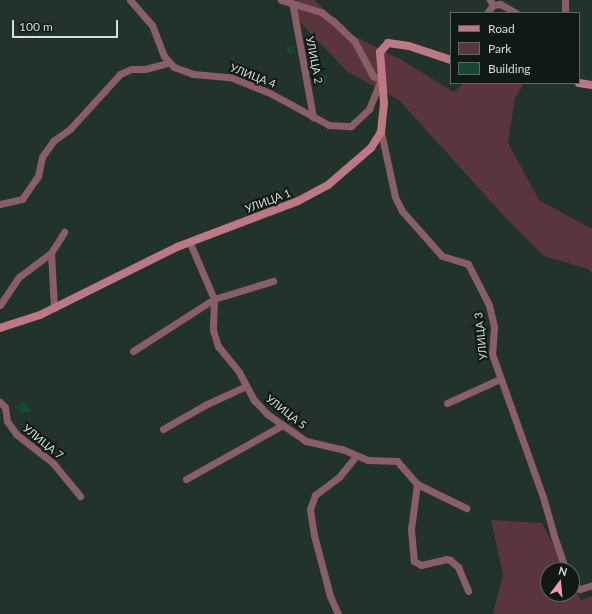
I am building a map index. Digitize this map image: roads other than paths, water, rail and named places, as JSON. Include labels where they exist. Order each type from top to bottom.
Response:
[{"type":"main road","name":"УЛИЦА 1","points":[[0,328],[54,308],[190,242],[314,194],[332,182],[371,148],[381,132],[384,103],[380,52],[388,43],[409,46],[450,60]]},
{"type":"main road","points":[[580,83],[592,85]]},
{"type":"street","points":[[0,204],[22,199],[38,176],[42,157],[53,141],[70,129],[120,74],[131,68],[145,69],[168,63],[152,25],[130,0]]},
{"type":"street","points":[[281,0],[321,12],[328,17],[354,41],[373,76],[381,80]]},
{"type":"street","points":[[565,0],[565,12]]},
{"type":"street","points":[[487,12],[492,2],[500,4],[514,12]]},
{"type":"street","name":"УЛИЦА 2","points":[[293,7],[314,117]]},
{"type":"street","name":"УЛИЦА 4","points":[[168,63],[185,73],[230,77],[275,96],[336,127],[351,126],[369,109],[381,80]]},
{"type":"street","name":"УЛИЦА 3","points":[[381,132],[393,190],[402,211],[442,256],[468,264],[489,305],[494,326],[492,354],[544,497],[552,534],[563,562]]},
{"type":"street","points":[[0,305],[20,277],[51,253],[64,232]]},
{"type":"street","name":"УЛИЦА 5","points":[[190,242],[214,299],[213,319],[216,340],[254,400],[281,426],[301,439],[342,449],[368,460],[397,461],[417,484]]},
{"type":"street","points":[[51,253],[54,308]]},
{"type":"street","points":[[133,351],[214,299],[273,281]]},
{"type":"street","points":[[447,403],[500,379]]},
{"type":"street","points":[[163,429],[205,405],[246,386]]},
{"type":"street","name":"УЛИЦА 7","points":[[0,402],[5,407],[7,421],[16,434],[53,463],[80,496]]},
{"type":"street","points":[[186,479],[281,426]]},
{"type":"street","points":[[338,614],[330,596],[314,535],[310,509],[315,496],[339,477],[356,456]]},
{"type":"street","points":[[466,508],[417,484],[411,529],[414,562],[422,566],[446,559],[450,560],[458,567],[468,591]]},
{"type":"street","points":[[580,589],[592,585]]}]
